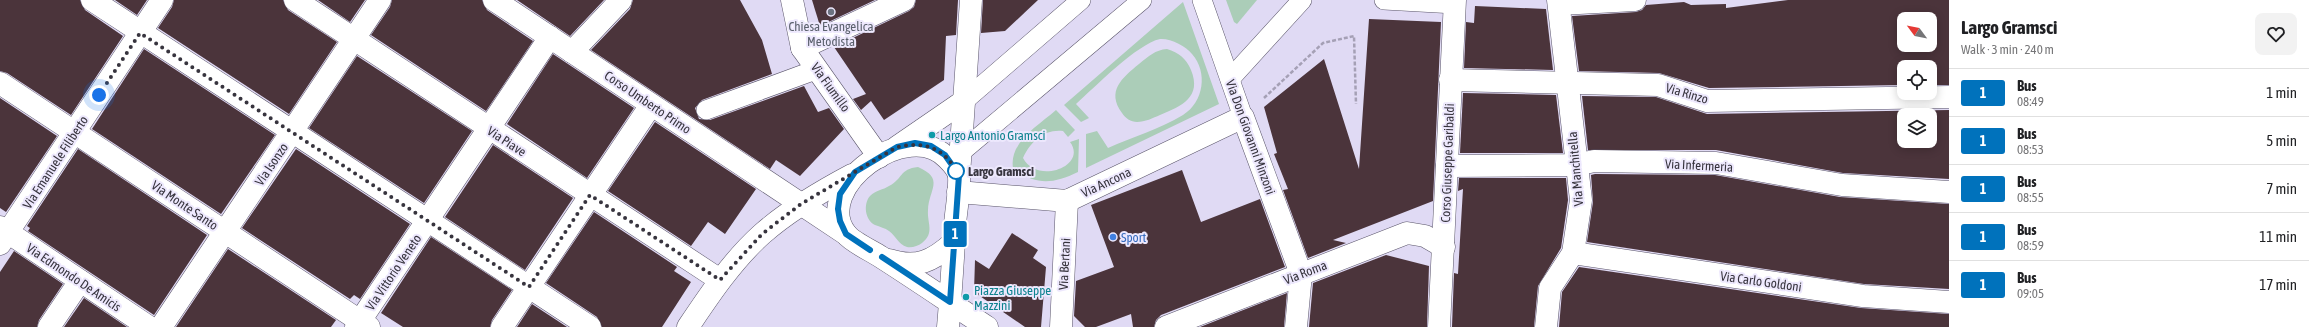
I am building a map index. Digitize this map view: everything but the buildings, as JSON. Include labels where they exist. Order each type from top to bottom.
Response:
[{"type":"street","points":[[92,0],[140,33],[590,327]]},
{"type":"street","name":"Via Emanuele Filiberto","points":[[3,235],[75,132],[162,0]]},
{"type":"street","name":"Via Piave","points":[[295,0],[720,280]]},
{"type":"street","name":"Via Isonzo","points":[[161,327],[380,0]]},
{"type":"street","name":"Corso Umberto Primo","points":[[494,0],[846,234]]},
{"type":"street","points":[[572,52],[620,0]]},
{"type":"street","name":"Via Fiumillo","points":[[792,0],[802,48],[859,127],[888,152]]},
{"type":"street","points":[[802,48],[904,0]]},
{"type":"street","points":[[948,327],[971,0]]},
{"type":"street","points":[[688,327],[720,280],[762,234],[801,204],[888,152],[964,101],[1081,0]]},
{"type":"street","points":[[960,153],[1142,0]]},
{"type":"street","name":"Via Don Giovanni Minzoni","points":[[1202,0],[1301,274]]},
{"type":"street","points":[[1230,79],[1302,0]]},
{"type":"street","points":[[1384,0],[1455,2]]},
{"type":"street","points":[[1559,2],[1635,0]]},
{"type":"street","name":"Corso Giuseppe Garibaldi","points":[[1439,327],[1455,2]]},
{"type":"street","name":"Via Manchitella","points":[[1546,327],[1550,288],[1573,253],[1581,200],[1559,2]]},
{"type":"street","name":"Via Vittorio Veneto","points":[[362,325],[427,221],[550,37]]},
{"type":"street","points":[[706,110],[818,69]]},
{"type":"street","name":"Via Rinzo","points":[[1450,80],[1658,85],[1707,101],[1949,97]]},
{"type":"street","name":"Via Monte Santo","points":[[0,83],[362,325]]},
{"type":"street","points":[[502,327],[651,105]]},
{"type":"street","name":"Via Ancona","points":[[958,183],[1067,201],[1244,117]]},
{"type":"street","points":[[888,152],[915,143],[931,146],[945,155],[958,183]]},
{"type":"street","name":"Via Infermeria","points":[[1447,166],[1576,165],[1594,161],[1716,163],[1842,185],[1949,192]]},
{"type":"street","points":[[855,172],[840,194],[838,209],[840,221],[846,234],[987,327]]},
{"type":"street","name":"Via Bertani","points":[[1061,327],[1067,201]]},
{"type":"street","name":"Via Roma","points":[[1166,327],[1407,233],[1425,236],[1444,247]]},
{"type":"street","name":"Via Edmondo De Amicis","points":[[3,235],[80,280],[149,327]]},
{"type":"street","points":[[882,257],[901,264],[926,262],[940,255],[954,242]]},
{"type":"street","name":"Via Carlo Goldoni","points":[[1573,253],[1862,296],[1949,302]]},
{"type":"street","points":[[1296,327],[1301,274]]},
{"type":"street","points":[[49,327],[80,280]]},
{"type":"path","points":[[1244,117],[1323,43],[1354,36],[1356,104]]},
{"type":"green space","points":[[1226,0],[1257,0],[1237,24],[1234,22]]},
{"type":"green space","points":[[1183,2],[1219,104],[1086,168],[1086,134],[1097,131],[1108,148],[1174,120],[1183,115],[1196,103],[1202,78],[1197,61],[1182,45],[1173,41],[1160,39],[1128,57],[1076,104],[1089,118],[1081,122],[1064,105]]},
{"type":"green space","points":[[1167,49],[1182,56],[1187,62],[1194,79],[1192,94],[1176,108],[1152,119],[1135,122],[1126,118],[1117,105],[1116,92],[1118,86],[1127,74],[1149,56]]},
{"type":"green space","points":[[1056,110],[1075,130],[1068,137],[1063,131],[1044,134],[1034,141],[1023,158],[1030,166],[1039,170],[1049,171],[1058,169],[1067,165],[1072,158],[1074,151],[1070,142],[1079,139],[1078,172],[1053,181],[1029,178],[1013,168],[1013,159],[1016,150],[1026,135]]},
{"type":"green space","points":[[918,167],[926,171],[931,176],[934,185],[928,210],[930,228],[926,239],[922,243],[907,247],[901,244],[889,231],[872,223],[867,216],[866,203],[872,194],[893,183],[907,170]]},
{"type":"bus line","name":"1","points":[[870,250],[846,234],[840,221],[838,209],[840,194],[855,172],[897,147],[915,143],[931,146],[945,155],[953,164],[959,175],[950,302],[882,257]]},
{"type":"place","name":"Chiesa Evangelica Metodista","points":[[831,12]]},
{"type":"place","name":"Largo Antonio Gramsci","points":[[932,135]]},
{"type":"place","name":"Largo Gramsci","points":[[956,171]]},
{"type":"place","name":"Sport","points":[[1113,237]]},
{"type":"place","name":"Piazza Giuseppe Mazzini","points":[[966,297]]},
{"type":"route","points":[[99,95],[140,33],[529,287],[590,195],[720,280],[762,234],[801,204],[897,147],[915,143],[931,146],[945,155],[953,164],[959,175],[956,171]]}]
